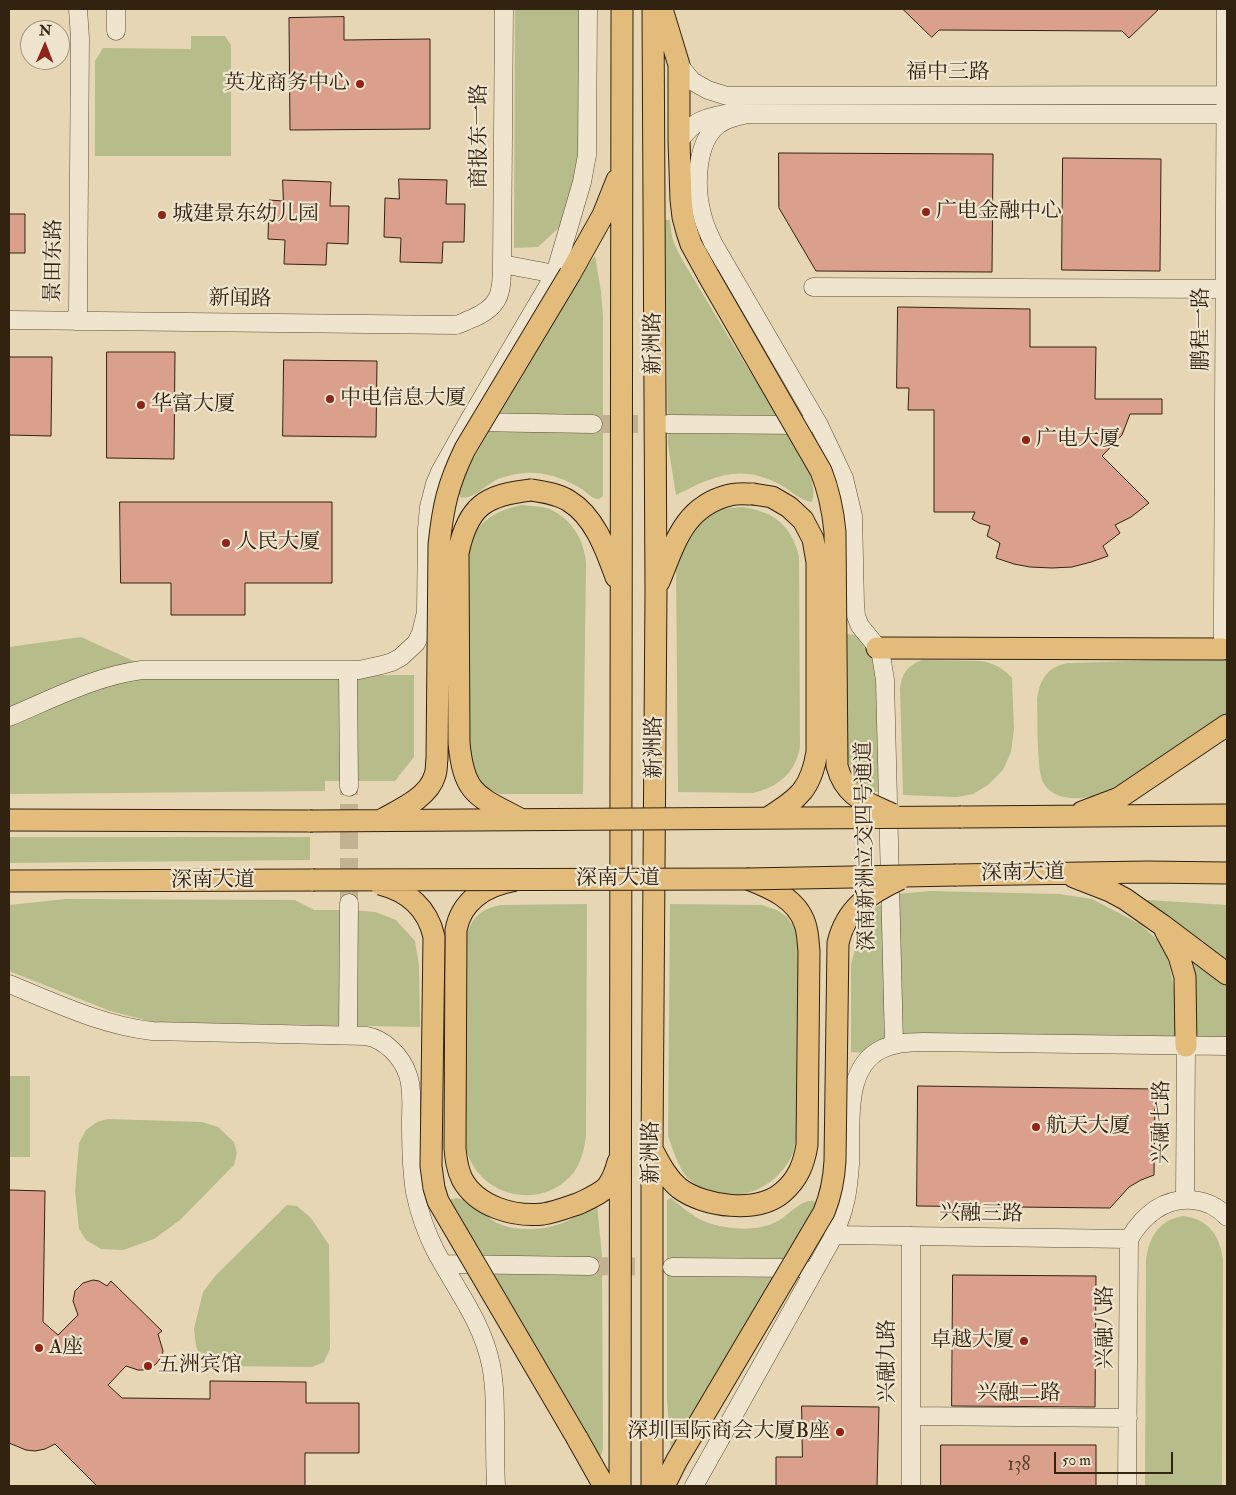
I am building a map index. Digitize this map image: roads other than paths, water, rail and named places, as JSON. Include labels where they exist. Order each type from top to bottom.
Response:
[{"type":"main road","name":"新洲路","points":[[620,1486],[622,9]]},
{"type":"main road","name":"新洲路","points":[[652,1486],[652,1149],[656,591],[653,9]]},
{"type":"main road","points":[[662,9],[679,65],[681,200],[687,232],[708,275],[816,463],[826,483],[832,506],[835,532],[837,766],[851,793],[896,817]]},
{"type":"main road","points":[[381,820],[406,807],[417,798],[430,787],[435,775],[437,759],[440,545],[442,516],[450,484],[465,449],[562,274],[604,214],[614,192],[622,166]]},
{"type":"main road","points":[[522,820],[477,795],[470,787],[464,773],[459,743],[458,553],[467,521],[478,507],[494,497],[511,492],[531,490],[551,494],[569,501],[586,516],[605,546],[621,592]]},
{"type":"main road","points":[[656,591],[677,536],[683,527],[705,506],[731,494],[753,494],[772,497],[790,507],[803,520],[813,539],[818,562],[817,752],[814,770],[807,786],[792,802],[768,817]]},
{"type":"main road","points":[[877,648],[1225,649]]},
{"type":"main road","points":[[1070,817],[1119,798],[1227,725]]},
{"type":"main road","points":[[9,820],[310,821],[768,817],[1227,816]]},
{"type":"main road","name":"深南大道","points":[[9,881],[520,880],[906,877],[1147,872],[1227,873]]},
{"type":"main road","points":[[1065,874],[1110,891],[1162,925],[1227,974]]},
{"type":"main road","points":[[664,1486],[677,1460],[824,1212],[832,1188],[835,1161],[837,957],[839,937],[846,920],[854,909],[886,886],[906,877]]},
{"type":"main road","points":[[652,1149],[663,1170],[679,1188],[696,1198],[718,1205],[740,1206],[764,1202],[782,1193],[796,1179],[804,1161],[807,1146],[809,951],[806,924],[801,914],[789,901],[775,891],[748,878]]},
{"type":"main road","points":[[360,880],[389,886],[410,898],[422,910],[432,927],[434,948],[431,1166],[434,1188],[443,1212],[604,1486]]},
{"type":"main road","points":[[520,880],[492,886],[477,895],[460,915],[457,922],[455,939],[455,1148],[458,1170],[470,1189],[489,1205],[520,1214],[543,1214],[566,1208],[588,1199],[606,1187],[615,1172],[621,1150]]},
{"type":"main road","points":[[1162,925],[1179,956],[1185,977],[1186,1046]]},
{"type":"street","name":"景田东路","points":[[71,9],[74,45],[75,314]]},
{"type":"street","name":"景田东路","points":[[75,314],[80,38],[78,9]]},
{"type":"street","points":[[116,9],[116,31]]},
{"type":"street","name":"商报东一路","points":[[502,264],[504,9]]},
{"type":"street","points":[[9,717],[93,681],[124,672],[142,670],[348,670],[371,668],[392,662],[409,651],[419,638],[426,612],[427,529],[432,495],[440,472],[468,422],[562,274],[587,155],[588,9]]},
{"type":"street","name":"鹏程一路","points":[[1225,649],[1226,365],[1224,289],[1226,9]]},
{"type":"street","name":"福中三路","points":[[679,65],[692,81],[708,90],[727,96],[1226,94]]},
{"type":"street","name":"福中三路","points":[[679,141],[691,126],[707,118],[724,114],[1226,114]]},
{"type":"street","points":[[748,114],[735,117],[718,125],[708,135],[704,143],[700,157],[699,174],[699,200],[702,214],[713,243],[819,425],[844,478],[853,516],[856,616],[860,626],[877,648]]},
{"type":"street","name":"新闻路","points":[[9,310],[75,314],[456,325],[477,317],[488,310],[497,300],[501,286],[502,264]]},
{"type":"street","points":[[502,264],[562,274]]},
{"type":"street","points":[[813,286],[1224,289]]},
{"type":"street","name":"新闻路","points":[[9,320],[75,314]]},
{"type":"street","points":[[468,422],[593,424]]},
{"type":"street","points":[[668,424],[819,425]]},
{"type":"street","name":"深南新洲立交四号通道","points":[[877,648],[885,680],[894,1044]]},
{"type":"street","points":[[348,670],[349,787]]},
{"type":"street","points":[[348,1035],[349,903]]},
{"type":"street","points":[[9,984],[118,1026],[152,1031],[366,1036],[380,1040],[393,1051],[408,1073],[411,1089],[411,1154],[416,1193],[424,1224],[434,1248],[480,1328],[492,1366],[495,1401],[496,1486]]},
{"type":"street","points":[[694,1486],[833,1236],[844,1208],[847,1188],[850,1165],[852,1102],[856,1077],[874,1053],[894,1044],[923,1042],[1227,1046]]},
{"type":"street","name":"兴融七路","points":[[1185,1200],[1186,1046]]},
{"type":"street","points":[[1129,1239],[1144,1219],[1152,1212],[1161,1205],[1173,1201],[1198,1200],[1217,1208],[1227,1217]]},
{"type":"street","name":"兴融三路","points":[[833,1236],[1129,1239]]},
{"type":"street","name":"兴融九路","points":[[911,1236],[911,1486]]},
{"type":"street","name":"兴融八路","points":[[1127,1486],[1129,1239]]},
{"type":"street","points":[[443,1264],[590,1266]]},
{"type":"street","points":[[672,1267],[815,1269]]},
{"type":"street","name":"兴融二路","points":[[911,1416],[1128,1418]]},
{"type":"tunnel","points":[[593,424],[668,424]]},
{"type":"tunnel","points":[[349,787],[349,903]]},
{"type":"tunnel","points":[[590,1266],[665,1267]]},
{"type":"place","name":"英龙商务中心","points":[[360,84]]},
{"type":"place","name":"广电金融中心","points":[[926,212]]},
{"type":"place","name":"城建景东幼儿园","points":[[162,215]]},
{"type":"place","name":"中电信息大厦","points":[[330,399]]},
{"type":"place","name":"华富大厦","points":[[141,405]]},
{"type":"place","name":"广电大厦","points":[[1026,440]]},
{"type":"place","name":"人民大厦","points":[[226,543]]},
{"type":"place","name":"航天大厦","points":[[1036,1127]]},
{"type":"place","name":"卓越大厦","points":[[1024,1341]]},
{"type":"place","name":"A座","points":[[39,1348]]},
{"type":"place","name":"五洲宾馆","points":[[148,1366]]},
{"type":"place","name":"深圳国际商会大厦B座","points":[[840,1432]]}]
